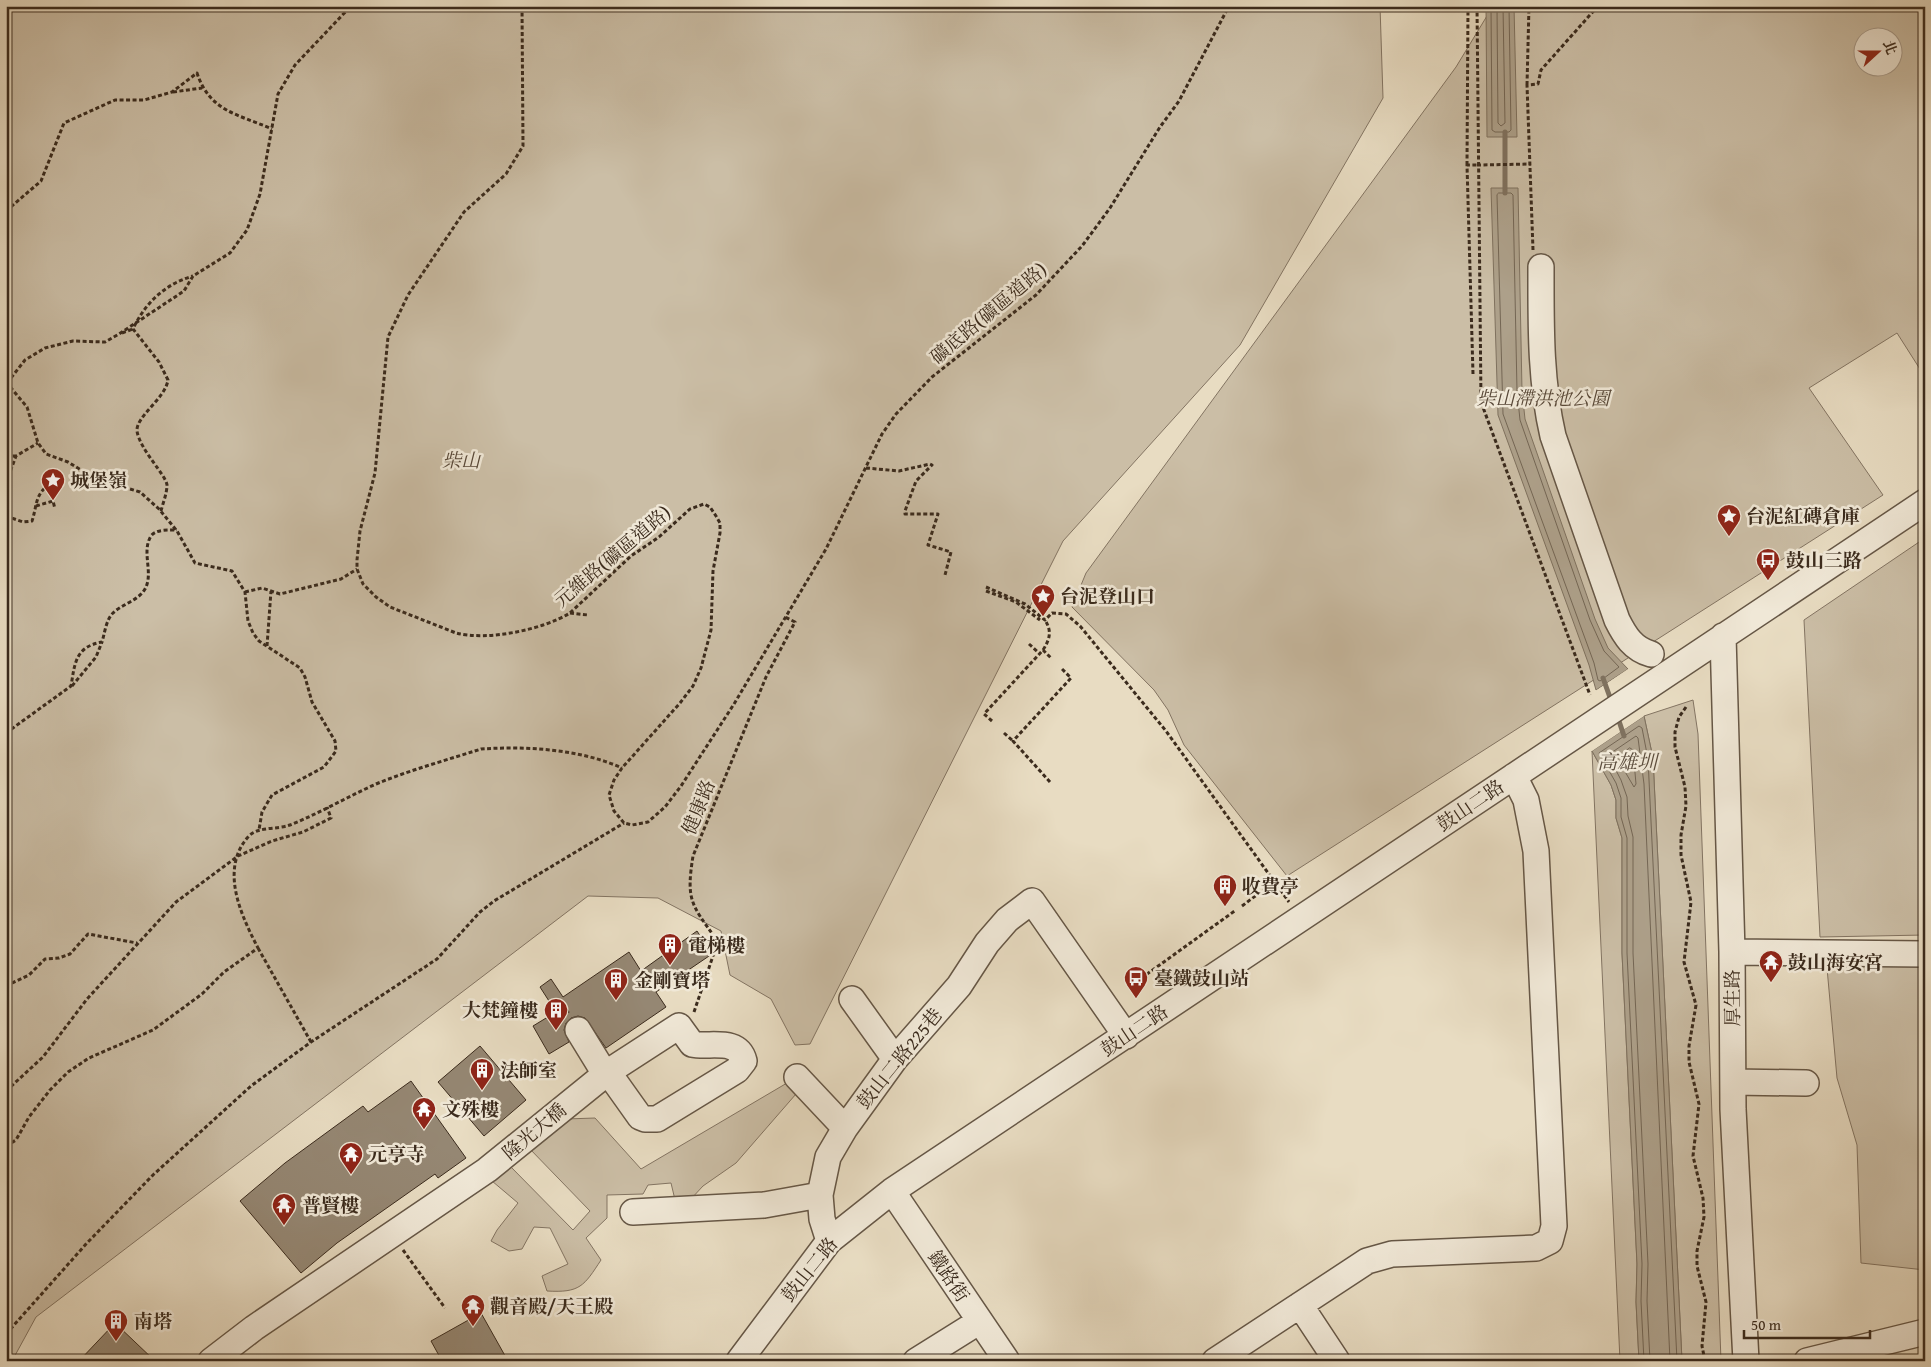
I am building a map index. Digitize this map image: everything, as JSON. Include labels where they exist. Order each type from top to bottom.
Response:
[{"type":"street","points":[[1541,267],[1543,372],[1546,405],[1553,436],[1617,620],[1632,644],[1642,652],[1651,654]]},
{"type":"street","points":[[1723,636],[1925,502]]},
{"type":"street","name":"鼓山二路","points":[[739,1361],[828,1240],[892,1191],[1723,636]]},
{"type":"street","name":"厚生路","points":[[1723,636],[1732,952],[1733,1082],[1746,1361]]},
{"type":"street","points":[[1214,1361],[1367,1261],[1392,1254],[1536,1248],[1550,1240],[1554,1226],[1536,851],[1526,800],[1514,776]]},
{"type":"street","name":"鼓山二路225巷","points":[[828,1240],[822,1220],[820,1195],[828,1157],[845,1128],[895,1059],[959,986],[987,943],[1007,920],[1032,901],[1126,1036]]},
{"type":"street","points":[[1732,952],[1925,954]]},
{"type":"street","points":[[852,999],[895,1059]]},
{"type":"street","points":[[578,1030],[607,1073],[640,1117],[645,1120],[657,1119],[728,1075],[742,1064],[743,1057],[736,1048],[726,1045],[694,1045],[685,1022]]},
{"type":"street","name":"隆光大橋","points":[[211,1361],[254,1328],[487,1170],[607,1073],[685,1022]]},
{"type":"street","points":[[797,1077],[845,1128]]},
{"type":"street","points":[[1733,1082],[1806,1083]]},
{"type":"street","name":"鐵路街","points":[[892,1191],[1007,1361]]},
{"type":"street","points":[[633,1212],[764,1205],[820,1195]]},
{"type":"street","points":[[1300,1305],[1337,1361]]},
{"type":"street","points":[[916,1361],[980,1321]]},
{"type":"street","points":[[1807,1361],[1925,1332]]},
{"type":"path","points":[[119,334],[133,329],[153,298],[174,283],[194,276],[230,253],[247,230],[260,194],[278,94],[295,65],[351,6]]},
{"type":"path","points":[[245,592],[262,588],[280,594],[305,589],[341,579],[357,569],[360,531],[372,490],[380,435],[381,390],[388,337],[413,287],[464,212],[506,174],[523,146],[522,6]]},
{"type":"path","points":[[1228,8],[1260,6]]},
{"type":"path","points":[[1468,6],[1467,165],[1473,374]]},
{"type":"path","points":[[1477,6],[1481,402],[1590,695]]},
{"type":"path","points":[[1467,165],[1531,164],[1527,85],[1529,6]]},
{"type":"path","points":[[1527,85],[1538,84],[1541,70],[1598,6]]},
{"type":"path","name":"礦底路(礦區道路)","points":[[785,617],[844,517],[882,434],[896,414],[932,377],[1036,295],[1082,246],[1110,208],[1160,127],[1180,101],[1228,8]]},
{"type":"path","points":[[172,92],[197,73],[202,88],[218,106],[272,129]]},
{"type":"path","points":[[6,212],[42,181],[64,123],[115,100],[144,100],[172,92],[202,88]]},
{"type":"path","points":[[6,227],[6,251]]},
{"type":"path","points":[[194,276],[184,291],[105,342],[73,341],[45,348],[25,360],[6,383],[27,407],[38,443],[46,454],[68,462],[94,478],[140,492],[177,530],[195,563],[232,571],[245,592],[248,621],[259,642],[300,668],[306,677],[312,702],[335,741],[336,752],[324,767],[272,795],[262,812],[259,830]]},
{"type":"path","points":[[133,329],[159,362],[168,380],[165,392],[138,424],[137,432],[147,455],[165,478],[166,490],[161,512]]},
{"type":"path","points":[[6,456],[16,456],[38,443]]},
{"type":"path","points":[[6,483],[16,456]]},
{"type":"path","points":[[866,468],[899,471],[932,465],[916,481],[904,511],[905,514],[938,514],[928,544],[951,552],[945,575]]},
{"type":"path","points":[[6,516],[23,522],[32,520],[37,498],[42,489],[49,485]]},
{"type":"path","points":[[36,507],[53,501],[55,509]]},
{"type":"path","name":"元維路(礦區道路)","points":[[357,569],[364,584],[376,597],[390,607],[432,625],[466,636],[493,636],[558,621],[570,613],[631,556],[659,537],[681,515],[698,505],[710,507],[720,524],[720,534],[713,571],[711,630],[701,668],[693,686],[680,703],[622,768],[614,780],[609,795],[614,811],[624,823]]},
{"type":"path","points":[[6,733],[72,686],[96,657],[108,620],[113,613],[144,590],[148,582],[147,549],[152,535],[167,530],[177,530]]},
{"type":"path","points":[[992,721],[984,714],[1043,650],[1049,640],[1050,632],[1045,620],[1025,604],[986,589],[1016,602],[1040,620]]},
{"type":"path","points":[[267,646],[271,591]]},
{"type":"path","points":[[570,613],[588,616]]},
{"type":"path","points":[[1045,620],[1052,613],[1061,613],[1080,626],[1166,731],[1291,903]]},
{"type":"path","points":[[6,1334],[87,1243],[153,1175],[251,1086],[311,1042],[437,959],[480,912],[494,901],[624,823],[632,825],[648,822],[665,807],[734,704],[785,617]]},
{"type":"path","name":"健康路","points":[[685,1022],[717,944],[716,939],[695,911],[689,885],[693,856],[766,678],[796,622],[785,617]]},
{"type":"path","points":[[72,686],[75,665],[82,650],[88,645],[102,642]]},
{"type":"path","points":[[1029,644],[1039,653]]},
{"type":"path","points":[[1043,650],[1052,659]]},
{"type":"path","points":[[1013,742],[1071,678],[1061,668]]},
{"type":"path","points":[[1686,707],[1679,717],[1675,732],[1676,747],[1685,786],[1686,806],[1680,855],[1691,902],[1684,962],[1696,1005],[1689,1046],[1689,1062],[1699,1104],[1693,1156],[1703,1198],[1704,1217],[1697,1251],[1697,1266],[1706,1302],[1702,1346],[1704,1361]]},
{"type":"path","points":[[1004,733],[1050,782]]},
{"type":"path","points":[[311,1042],[240,912],[235,888],[238,856],[248,837],[259,830],[274,830],[288,826],[378,783],[481,750],[499,748],[557,752],[596,757],[622,768]]},
{"type":"path","points":[[6,1091],[43,1057],[87,999],[176,902],[238,856],[272,841],[304,832],[331,818],[327,807]]},
{"type":"path","points":[[1242,906],[1275,881]]},
{"type":"path","points":[[1136,982],[1236,910]]},
{"type":"path","points":[[6,986],[29,975],[45,959],[59,958],[70,954],[88,934],[137,943]]},
{"type":"path","points":[[6,1146],[16,1140],[29,1117],[50,1090],[68,1072],[89,1058],[153,1030],[202,994],[224,972],[258,948]]},
{"type":"path","points":[[392,1234],[445,1308]]},
{"type":"green space","name":"柴山","points":[[6,6],[1380,6],[1383,98],[1240,345],[1063,541],[810,1044],[795,1045],[771,999],[730,975],[721,931],[658,898],[588,896],[36,1317],[12,1361],[6,1361]]},
{"type":"green space","name":"柴山滯洪池公園","points":[[1493,6],[1925,6],[1925,377],[1897,333],[1809,388],[1883,495],[1287,876],[1184,745],[1168,710],[1154,690],[1072,607],[1086,573],[1456,67]]},
{"type":"green space","points":[[1925,538],[1925,935],[1820,937],[1804,620]]},
{"type":"green space","points":[[1693,700],[1698,734],[1721,1361],[1682,1361],[1653,758],[1644,716]]},
{"type":"green space","points":[[1592,751],[1611,785],[1616,800],[1616,818],[1622,838],[1622,953],[1637,1264],[1636,1302],[1639,1361],[1620,1361]]},
{"type":"green space","points":[[1925,964],[1925,1270],[1861,1263],[1857,1145],[1837,1078],[1827,968]]},
{"type":"green space","points":[[787,1083],[796,1094],[736,1163],[703,1186],[690,1200],[676,1204],[671,1183],[648,1185],[643,1194],[607,1195],[607,1218],[586,1238],[601,1260],[580,1286],[567,1291],[547,1291],[542,1276],[568,1264],[550,1228],[534,1227],[522,1249],[509,1251],[491,1241],[518,1203],[492,1181],[510,1166],[573,1230],[590,1211],[528,1147],[566,1119],[595,1118],[641,1169]]},
{"type":"water","points":[[1486,6],[1514,6],[1517,137],[1487,137]]},
{"type":"water","points":[[1491,188],[1518,188],[1522,391],[1525,419],[1595,619],[1608,648],[1628,669],[1596,690],[1589,665],[1498,415]]},
{"type":"water","name":"高雄圳","points":[[1644,716],[1653,758],[1682,1361],[1639,1361],[1636,1302],[1637,1264],[1622,953],[1622,838],[1616,818],[1616,800],[1611,785],[1592,751]]},
{"type":"pier","points":[[1628,669],[1629,672],[1597,693],[1594,692]]},
{"type":"pier","points":[[1643,714],[1644,716],[1592,751],[1592,748]]},
{"type":"building","points":[[697,931],[712,954],[656,992],[666,1007],[606,1048],[585,1018],[578,1016],[571,1018],[566,1023],[564,1030],[569,1042],[549,1054],[533,1026],[556,1012],[540,987],[551,979],[563,997],[629,952],[641,971]]},
{"type":"building","name":"法師室","points":[[480,1046],[526,1100],[484,1136],[438,1082]]},
{"type":"building","points":[[411,1081],[466,1158],[438,1178],[435,1174],[337,1243],[301,1273],[240,1201],[285,1163],[363,1106],[368,1112]]},
{"type":"building","name":"觀音殿/天王殿","points":[[481,1313],[508,1361],[442,1361],[431,1341]]},
{"type":"building","name":"南塔","points":[[115,1323],[155,1361],[79,1361]]},
{"type":"waterway","points":[[1505,132],[1505,193]]},
{"type":"waterway","points":[[1603,678],[1612,703]]},
{"type":"waterway","points":[[1617,715],[1624,736]]},
{"type":"place","name":"城堡嶺","points":[[53,501]]},
{"type":"place","name":"台泥紅磚倉庫","points":[[1729,537]]},
{"type":"place","name":"鼓山三路","points":[[1768,581]]},
{"type":"place","name":"台泥登山口","points":[[1043,617]]},
{"type":"place","name":"收費亭","points":[[1225,907]]},
{"type":"place","name":"電梯樓","points":[[670,966]]},
{"type":"place","name":"鼓山海安宮","points":[[1771,983]]},
{"type":"place","name":"臺鐵鼓山站","points":[[1136,999]]},
{"type":"place","name":"金剛寶塔","points":[[616,1001]]},
{"type":"place","name":"大梵鐘樓","points":[[556,1031]]},
{"type":"place","name":"法師室","points":[[482,1091]]},
{"type":"place","name":"文殊樓","points":[[424,1130]]},
{"type":"place","name":"元亨寺","points":[[351,1175]]},
{"type":"place","name":"普賢樓","points":[[284,1226]]},
{"type":"place","name":"觀音殿/天王殿","points":[[473,1327]]},
{"type":"place","name":"南塔","points":[[116,1342]]}]
